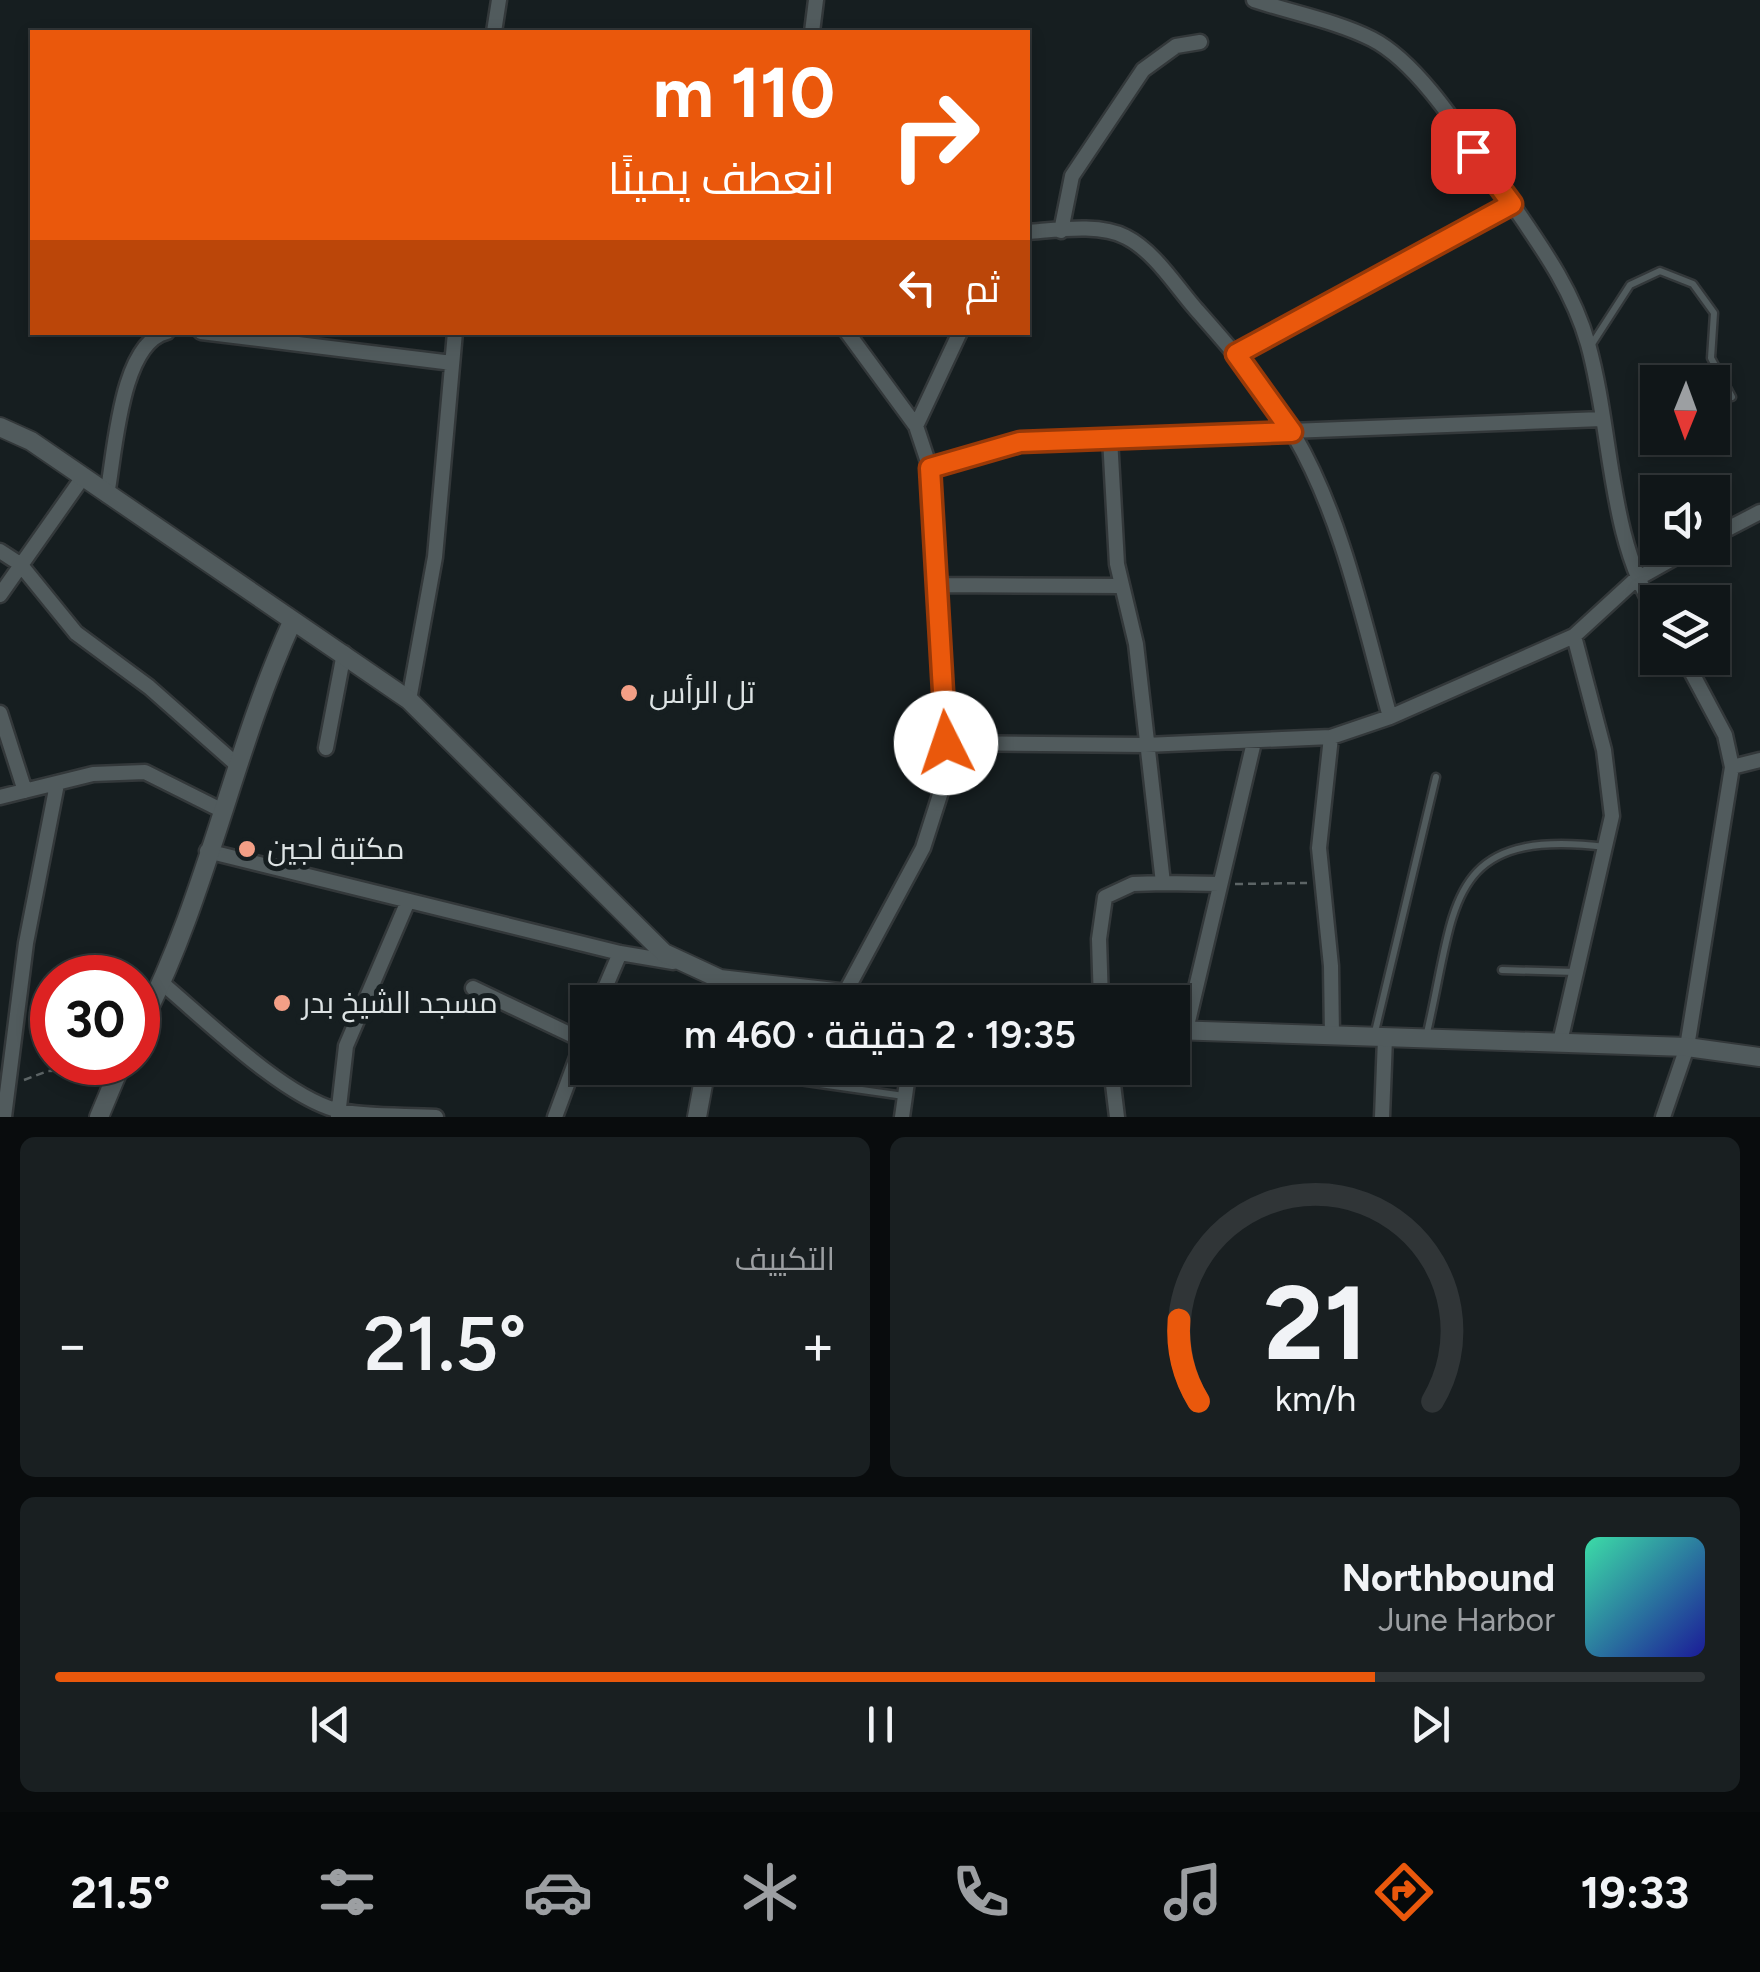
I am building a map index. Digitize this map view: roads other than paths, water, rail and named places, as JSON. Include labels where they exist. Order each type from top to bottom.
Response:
[{"type":"street","points":[[494,30],[499,0]]},
{"type":"street","points":[[812,30],[816,0]]},
{"type":"street","points":[[1254,0],[1349,30],[1396,57],[1420,82],[1512,204],[1574,302],[1589,348],[1635,580],[1640,588]]},
{"type":"street","points":[[1061,230],[1072,176],[1142,70],[1176,46],[1200,42]]},
{"type":"street","points":[[1236,354],[1512,204]]},
{"type":"street","points":[[1030,232],[1115,232],[1127,237],[1162,269],[1236,354],[1308,461],[1354,589],[1390,717]]},
{"type":"street","points":[[108,495],[130,373],[149,340],[160,335]]},
{"type":"street","points":[[224,335],[452,363]]},
{"type":"street","points":[[409,700],[434,557],[455,335]]},
{"type":"street","points":[[849,335],[916,426],[930,468],[946,743],[946,776],[923,848],[850,985]]},
{"type":"street","points":[[916,426],[959,335]]},
{"type":"street","points":[[930,468],[1020,442],[1602,419]]},
{"type":"street","points":[[0,427],[31,442],[409,700],[636,930],[684,964]]},
{"type":"street","points":[[1110,438],[1122,586],[1136,644],[1163,882]]},
{"type":"street","points":[[0,595],[82,477]]},
{"type":"street","points":[[1730,528],[1760,512]]},
{"type":"street","points":[[0,551],[20,564],[76,632],[148,687],[236,764]]},
{"type":"street","points":[[946,743],[1145,745],[1331,736],[1390,717],[1574,636],[1635,580],[1662,565]]},
{"type":"street","points":[[934,585],[1122,586]]},
{"type":"street","points":[[160,987],[236,764],[292,622]]},
{"type":"street","points":[[1560,1042],[1612,816],[1609,783],[1574,636]]},
{"type":"street","points":[[326,748],[344,653]]},
{"type":"street","points":[[1664,1117],[1687,1047],[1732,767],[1725,735],[1693,675]]},
{"type":"street","points":[[1,718],[25,791]]},
{"type":"street","points":[[1331,736],[1319,824],[1332,1036]]},
{"type":"street","points":[[1190,990],[1254,742]]},
{"type":"street","points":[[1732,767],[1760,760]]},
{"type":"street","points":[[0,797],[93,774],[145,772],[221,810]]},
{"type":"street","points":[[4,1117],[26,942],[58,784]]},
{"type":"street","points":[[207,852],[620,954],[684,964],[720,978],[775,985]]},
{"type":"street","points":[[1100,985],[1099,939],[1105,897],[1133,884],[1219,884]]},
{"type":"street","points":[[338,1114],[346,1046],[408,901]]},
{"type":"street","points":[[606,985],[620,954]]},
{"type":"street","points":[[719,985],[720,978]]},
{"type":"street","points":[[162,983],[292,1088],[338,1114],[436,1117]]},
{"type":"street","points":[[473,988],[570,1028]]},
{"type":"street","points":[[1190,1030],[1687,1047],[1760,1057]]},
{"type":"street","points":[[1379,1038],[1382,1117]]},
{"type":"street","points":[[555,1117],[570,1076]]},
{"type":"street","points":[[98,1117],[112,1085]]},
{"type":"street","points":[[697,1117],[703,1085]]},
{"type":"street","points":[[902,1117],[907,1085]]},
{"type":"street","points":[[1113,1085],[1117,1117]]},
{"type":"lane","points":[[1589,348],[1630,285],[1660,271],[1693,284],[1714,313],[1711,358],[1732,396]]},
{"type":"lane","points":[[1379,1038],[1436,776]]},
{"type":"lane","points":[[1425,1039],[1462,893],[1478,867],[1518,846],[1565,842],[1607,848]]},
{"type":"lane","points":[[1502,970],[1577,972]]},
{"type":"lane","points":[[827,1085],[905,1096]]},
{"type":"place","name":"تل الرأس","points":[[629,693]]},
{"type":"place","name":"مكتبة لجين","points":[[247,849]]},
{"type":"place","name":"مسجد الشيخ بدر","points":[[282,1003]]}]
